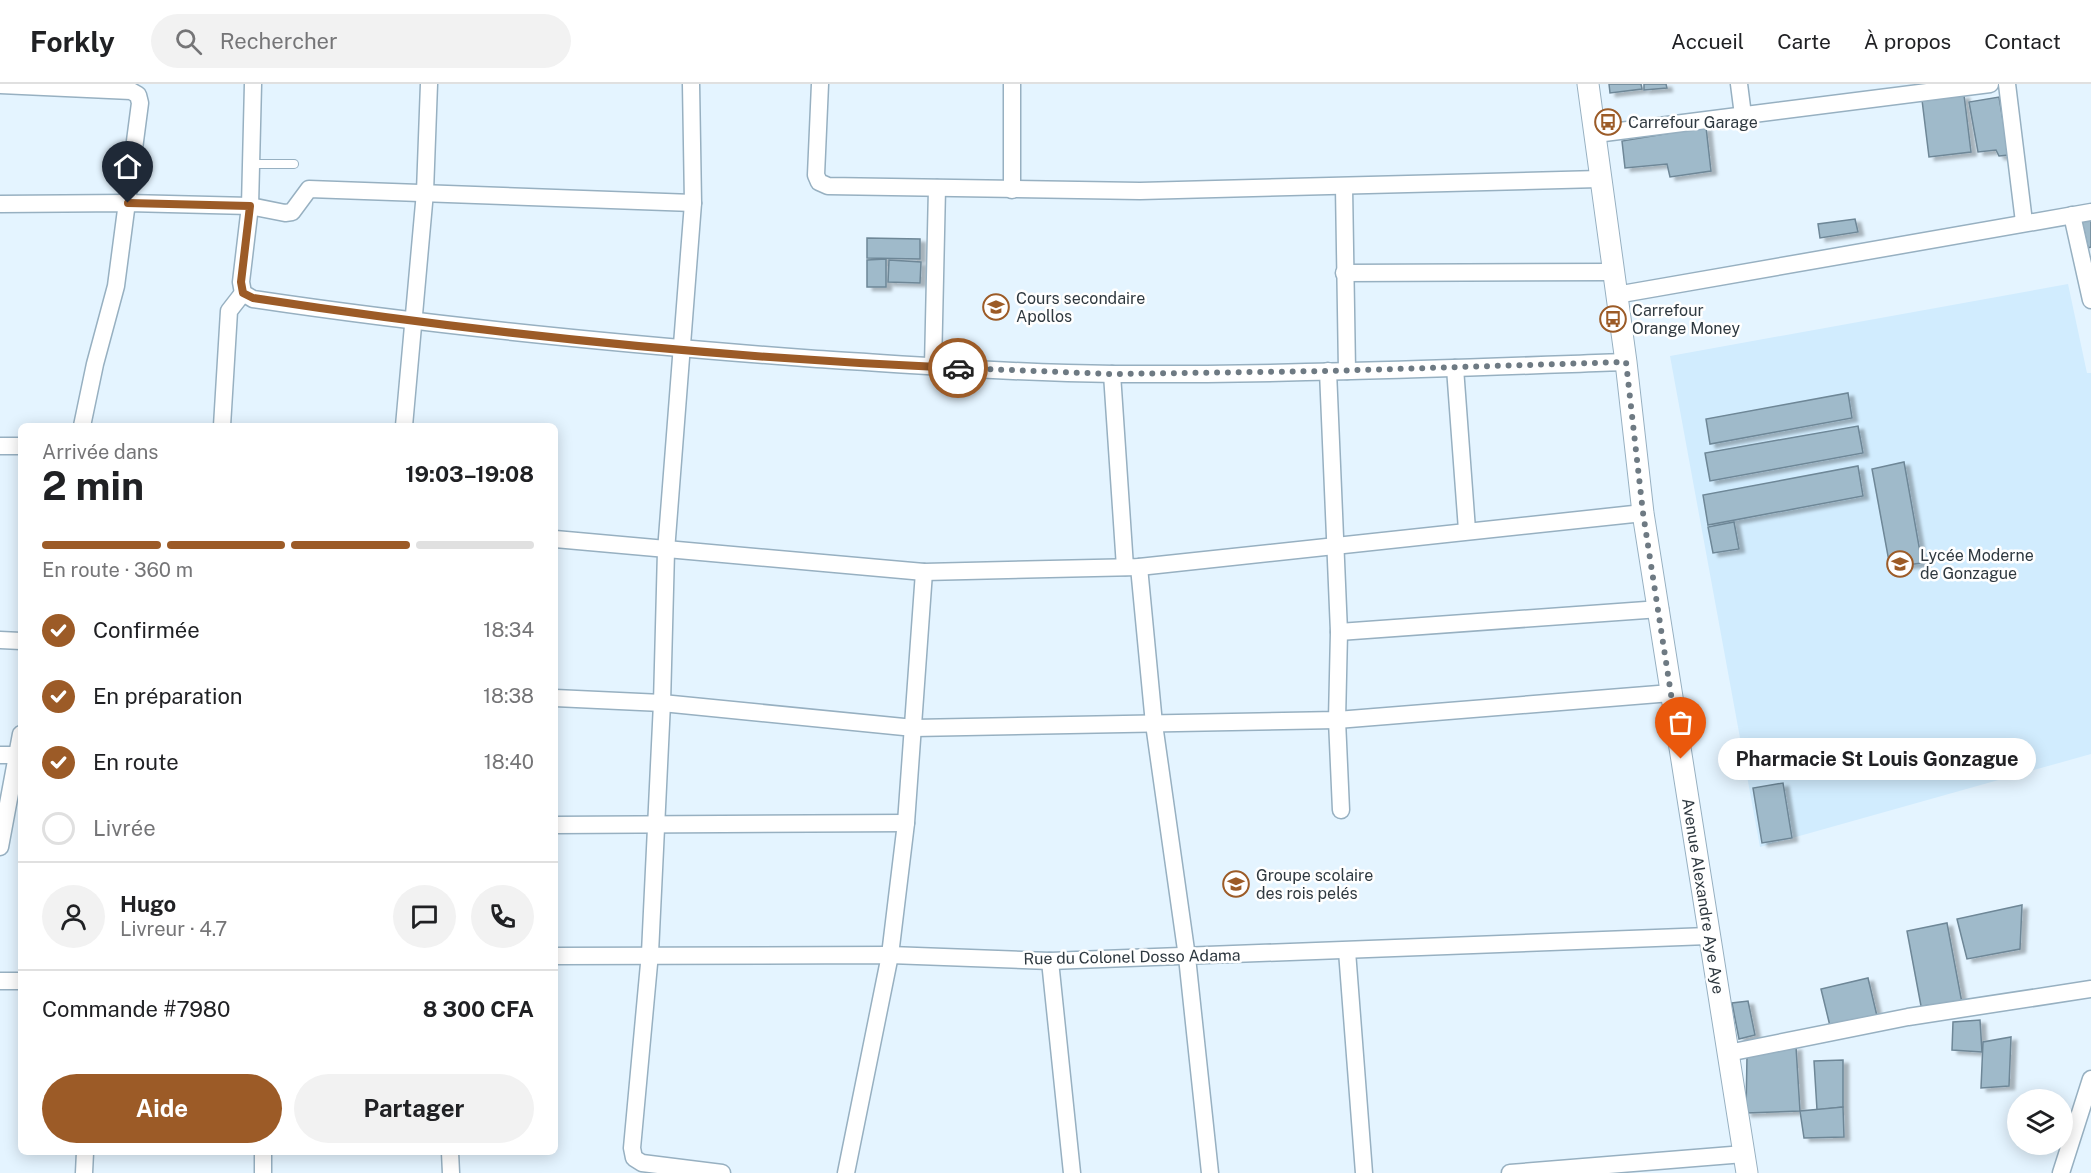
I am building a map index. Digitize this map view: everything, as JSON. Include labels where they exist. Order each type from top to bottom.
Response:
[{"type":"street","points":[[222,423],[230,311],[243,293],[241,282],[250,206],[253,84]]},
{"type":"street","points":[[404,423],[425,192],[429,84]]},
{"type":"street","points":[[691,84],[693,203],[666,551],[662,703],[650,953],[632,1148],[634,1158],[642,1163],[722,1173]]},
{"type":"street","points":[[820,84],[816,175],[819,182],[828,186],[1140,192],[1599,179]]},
{"type":"street","points":[[1012,84],[1012,190]]},
{"type":"street","name":"Avenue Alexandre Aye Aye","points":[[1588,84],[1596,134],[1599,179],[1626,362],[1643,513],[1660,609],[1708,936],[1745,1164]]},
{"type":"street","points":[[1738,84],[1743,115]]},
{"type":"street","points":[[1596,134],[1990,84]]},
{"type":"street","points":[[2007,84],[2024,222]]},
{"type":"street","points":[[0,85],[84,86],[131,91],[138,95],[140,103],[116,286],[83,423]]},
{"type":"street","points":[[1344,187],[1347,371]]},
{"type":"street","points":[[933,367],[938,188]]},
{"type":"street","points":[[0,204],[128,203],[250,206],[275,212],[292,212],[309,189],[693,203]]},
{"type":"street","points":[[1616,295],[2091,212]]},
{"type":"street","points":[[2072,214],[2091,300]]},
{"type":"street","points":[[1344,273],[1613,272]]},
{"type":"street","points":[[243,293],[253,298],[414,322],[681,349],[933,367],[1112,374],[1347,371],[1626,362]]},
{"type":"street","points":[[1455,368],[1467,530]]},
{"type":"street","points":[[1328,371],[1339,632],[1337,720],[1341,810]]},
{"type":"street","points":[[1112,374],[1132,567],[1187,957],[1210,1173]]},
{"type":"street","points":[[0,446],[18,446]]},
{"type":"street","points":[[558,539],[666,551],[924,572],[1132,567],[1643,513]]},
{"type":"street","points":[[846,1173],[891,955],[906,823],[924,572]]},
{"type":"street","points":[[1339,632],[1660,609]]},
{"type":"street","points":[[0,640],[18,641]]},
{"type":"street","points":[[558,698],[662,703],[914,728],[1337,720],[1671,693]]},
{"type":"street","points":[[0,847],[15,801],[8,755],[18,739]]},
{"type":"street","points":[[558,825],[906,823]]},
{"type":"street","name":"Rue du Colonel Dosso Adama","points":[[558,956],[650,953],[891,955],[1050,961],[1708,936]]},
{"type":"street","points":[[1347,951],[1364,1173]]},
{"type":"street","points":[[1050,961],[1072,1173]]},
{"type":"street","points":[[0,981],[18,981]]},
{"type":"street","points":[[1728,1053],[1908,1017],[2091,989]]},
{"type":"street","points":[[2061,1173],[2091,1079]]},
{"type":"street","points":[[84,1173],[85,1155]]},
{"type":"street","points":[[263,1155],[263,1173]]},
{"type":"street","points":[[450,1155],[451,1173]]},
{"type":"street","points":[[1510,1173],[1745,1164]]},
{"type":"lane","points":[[251,164],[294,164]]},
{"type":"shaded area","name":"Lycée Moderne de Gonzague","points":[[2068,284],[2087,373],[2091,373],[2091,754],[1760,847],[1670,356]]},
{"type":"building","points":[[1609,84],[1641,84],[1642,89],[1610,93]]},
{"type":"building","points":[[1644,84],[1666,84],[1667,88],[1644,90]]},
{"type":"building","points":[[1964,95],[1971,152],[1929,157],[1922,100]]},
{"type":"building","points":[[1999,97],[2009,155],[1999,156],[1996,150],[1978,152],[1969,102]]},
{"type":"building","points":[[1706,127],[1711,171],[1670,177],[1667,164],[1625,168],[1622,141]]},
{"type":"building","points":[[2091,216],[2091,247],[2088,248],[2081,218]]},
{"type":"building","points":[[1855,219],[1858,232],[1820,238],[1818,224]]},
{"type":"building","points":[[867,238],[920,239],[920,259],[867,258]]},
{"type":"building","points":[[886,259],[886,287],[867,287],[867,260]]},
{"type":"building","points":[[889,260],[921,262],[920,283],[888,282]]},
{"type":"building","points":[[1848,393],[1852,418],[1710,444],[1706,419]]},
{"type":"building","points":[[1858,426],[1863,453],[1710,481],[1705,453]]},
{"type":"building","points":[[1904,462],[1922,563],[1890,567],[1872,469]]},
{"type":"building","points":[[1858,466],[1863,496],[1708,525],[1703,495]]},
{"type":"building","points":[[1734,522],[1739,549],[1713,553],[1708,527]]},
{"type":"building","points":[[1783,783],[1792,838],[1762,843],[1753,788]]},
{"type":"building","points":[[2022,905],[2020,949],[1967,959],[1957,919]]},
{"type":"building","points":[[1947,923],[1962,1003],[1921,1006],[1907,931]]},
{"type":"building","points":[[1868,978],[1877,1016],[1830,1026],[1821,989]]},
{"type":"building","points":[[1748,1001],[1755,1035],[1739,1039],[1732,1003]]},
{"type":"building","points":[[1980,1020],[1982,1052],[1952,1050],[1953,1022]]},
{"type":"building","points":[[2011,1037],[2009,1086],[1981,1088],[1983,1042]]},
{"type":"building","points":[[1796,1047],[1800,1111],[1746,1113],[1747,1056]]},
{"type":"building","points":[[1843,1060],[1843,1107],[1817,1110],[1814,1061]]},
{"type":"building","points":[[1843,1107],[1844,1137],[1804,1138],[1800,1111]]},
{"type":"way so far","points":[[958,368],[1112,374],[1328,371],[1626,362],[1643,513],[1660,609],[1681,759]]},
{"type":"place","name":"Carrefour Garage","points":[[1608,122]]},
{"type":"place","name":"Cours secondaire Apollos","points":[[996,307]]},
{"type":"place","name":"Carrefour Orange Money","points":[[1613,319]]},
{"type":"place","name":"Lycée Moderne de Gonzague","points":[[1900,564]]},
{"type":"place","name":"Pharmacie St Louis Gonzague","points":[[1681,759]]},
{"type":"place","name":"Groupe scolaire des rois pelés","points":[[1236,884]]},
{"type":"route","points":[[128,203],[250,206],[241,282],[243,293],[253,298],[394,320],[681,349],[958,368]]}]
